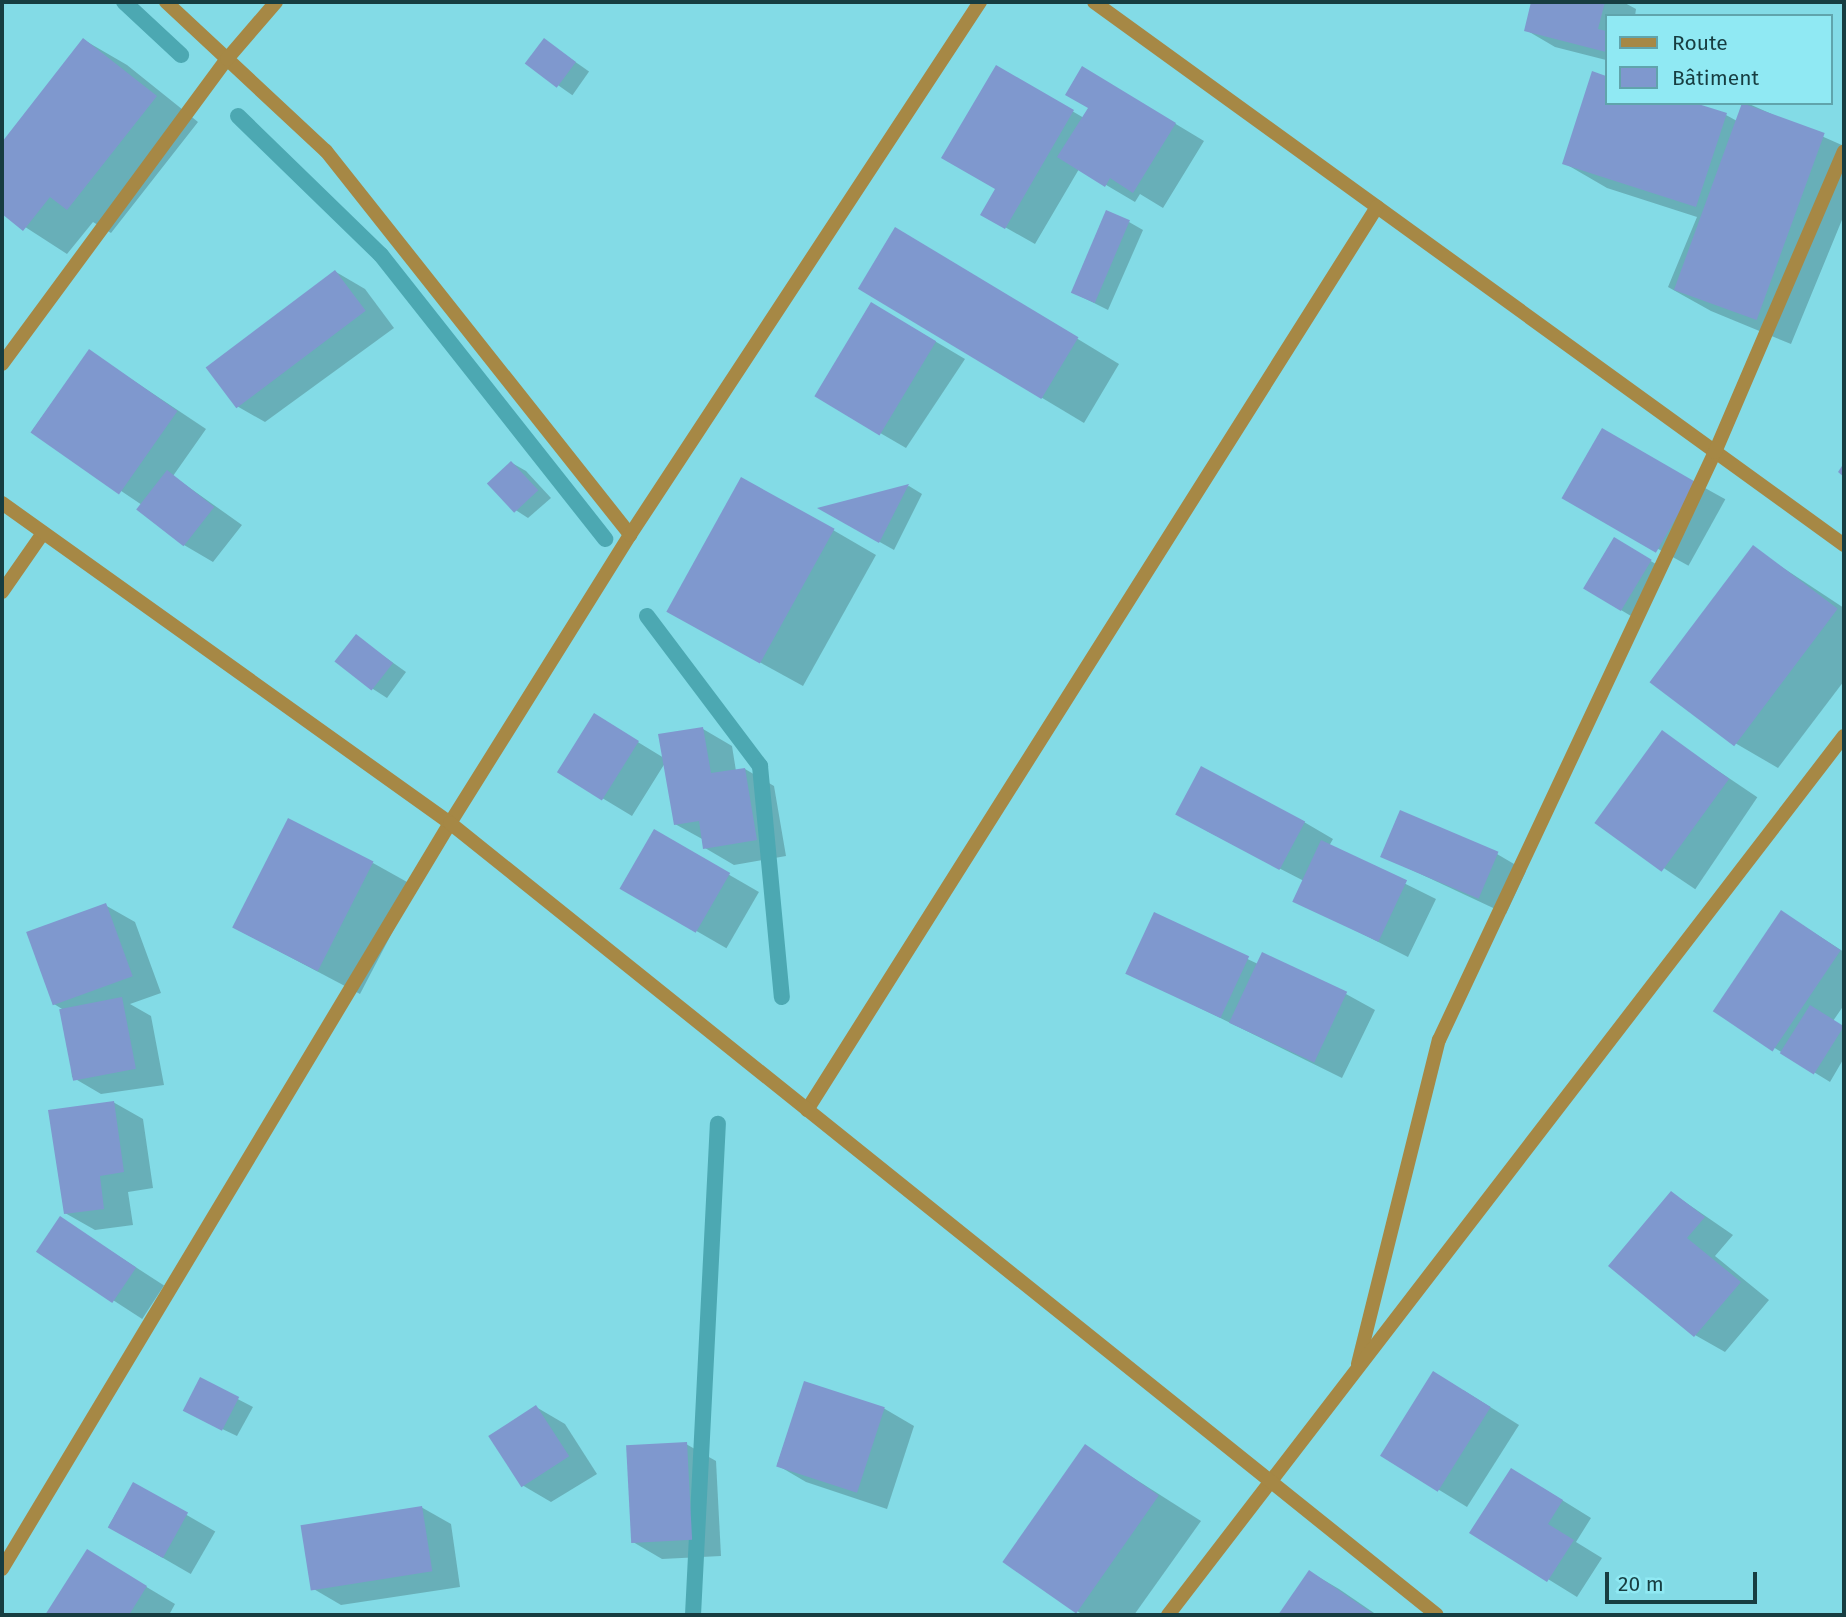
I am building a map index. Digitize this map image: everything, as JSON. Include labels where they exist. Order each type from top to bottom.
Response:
[{"type":"street","points":[[166,2],[326,151],[631,535]]},
{"type":"street","points":[[2,364],[227,59],[276,2]]},
{"type":"street","points":[[2,1569],[450,823],[631,535],[980,2]]},
{"type":"street","points":[[1094,2],[1844,545]]},
{"type":"street","points":[[1358,1364],[1439,1040],[1715,452],[1844,151]]},
{"type":"street","points":[[807,1110],[1377,207]]},
{"type":"street","points":[[2,503],[450,823],[1437,1615]]},
{"type":"street","points":[[2,592],[43,533]]},
{"type":"street","points":[[1168,1615],[1358,1364],[1844,736]]},
{"type":"building","points":[[1531,2],[1605,2],[1598,29],[1604,30],[1604,51],[1524,31]]},
{"type":"building","points":[[83,38],[157,96],[67,210],[50,197],[23,231],[2,214],[2,142]]},
{"type":"building","points":[[544,38],[576,62],[557,88],[525,64]]},
{"type":"building","points":[[996,65],[1074,110],[1005,229],[980,215],[995,189],[941,158]]},
{"type":"building","points":[[1082,66],[1176,123],[1133,193],[1110,178],[1105,187],[1057,157],[1088,108],[1065,95]]},
{"type":"building","points":[[1592,71],[1604,75],[1604,105],[1701,105],[1727,113],[1696,207],[1562,164]]},
{"type":"building","points":[[1741,105],[1825,133],[1757,320],[1674,290]]},
{"type":"building","points":[[1106,210],[1130,220],[1095,303],[1071,293]]},
{"type":"building","points":[[895,227],[1078,337],[1041,399],[858,289]]},
{"type":"building","points":[[335,270],[366,311],[236,408],[206,367]]},
{"type":"building","points":[[871,302],[936,341],[879,435],[814,396]]},
{"type":"building","points":[[89,349],[177,411],[119,494],[30,433]]},
{"type":"building","points":[[1602,428],[1696,482],[1656,553],[1562,498]]},
{"type":"building","points":[[511,461],[538,490],[514,513],[487,484]]},
{"type":"building","points":[[1844,463],[1844,477],[1838,472]]},
{"type":"building","points":[[167,470],[214,507],[183,546],[136,509]]},
{"type":"building","points":[[741,477],[835,529],[760,664],[666,612]]},
{"type":"building","points":[[909,484],[879,543],[817,508]]},
{"type":"building","points":[[1614,537],[1652,560],[1621,611],[1583,588]]},
{"type":"building","points":[[1753,545],[1838,609],[1734,746],[1649,682]]},
{"type":"building","points":[[356,634],[393,663],[371,691],[334,662]]},
{"type":"building","points":[[594,713],[639,741],[602,800],[557,772]]},
{"type":"building","points":[[703,727],[711,773],[745,768],[757,840],[703,849],[699,821],[674,825],[658,734]]},
{"type":"building","points":[[1662,730],[1729,779],[1662,872],[1594,823]]},
{"type":"building","points":[[1201,766],[1305,821],[1279,870],[1175,815]]},
{"type":"building","points":[[1400,810],[1498,852],[1479,899],[1380,857]]},
{"type":"building","points":[[288,818],[374,862],[318,971],[232,928]]},
{"type":"building","points":[[654,829],[730,873],[696,933],[620,889]]},
{"type":"building","points":[[1321,840],[1407,880],[1378,942],[1292,902]]},
{"type":"building","points":[[106,903],[133,976],[53,1005],[26,932]]},
{"type":"building","points":[[1781,910],[1841,950],[1772,1051],[1713,1011]]},
{"type":"building","points":[[1154,912],[1249,956],[1220,1018],[1125,974]]},
{"type":"building","points":[[1262,952],[1347,992],[1314,1062],[1229,1023]]},
{"type":"building","points":[[122,997],[136,1069],[73,1081],[59,1009]]},
{"type":"building","points":[[1810,1005],[1844,1026],[1814,1075],[1780,1053]]},
{"type":"building","points":[[114,1101],[124,1172],[100,1176],[104,1209],[64,1214],[48,1110]]},
{"type":"building","points":[[1671,1191],[1705,1217],[1687,1238],[1741,1282],[1694,1337],[1608,1266]]},
{"type":"building","points":[[60,1216],[136,1267],[112,1303],[36,1252]]},
{"type":"building","points":[[1433,1371],[1491,1407],[1438,1492],[1380,1456]]},
{"type":"building","points":[[200,1377],[239,1397],[222,1431],[183,1411]]},
{"type":"building","points":[[804,1381],[885,1407],[857,1493],[776,1467]]},
{"type":"building","points":[[536,1405],[569,1456],[521,1487],[488,1436]]},
{"type":"building","points":[[687,1442],[692,1540],[631,1543],[626,1445]]},
{"type":"building","points":[[1085,1444],[1159,1496],[1076,1614],[1002,1562]]},
{"type":"building","points":[[1511,1468],[1563,1500],[1548,1524],[1574,1540],[1547,1582],[1469,1533]]},
{"type":"building","points":[[133,1482],[188,1513],[163,1558],[108,1527]]},
{"type":"building","points":[[422,1506],[432,1571],[311,1590],[301,1525]]},
{"type":"building","points":[[87,1549],[147,1586],[129,1615],[45,1615]]},
{"type":"building","points":[[1309,1570],[1375,1615],[1278,1615]]},
{"type":"waterway","points":[[124,2],[181,55]]},
{"type":"waterway","points":[[238,116],[381,255],[605,539]]},
{"type":"waterway","points":[[647,616],[760,766],[782,997]]},
{"type":"waterway","points":[[693,1615],[718,1124]]}]
